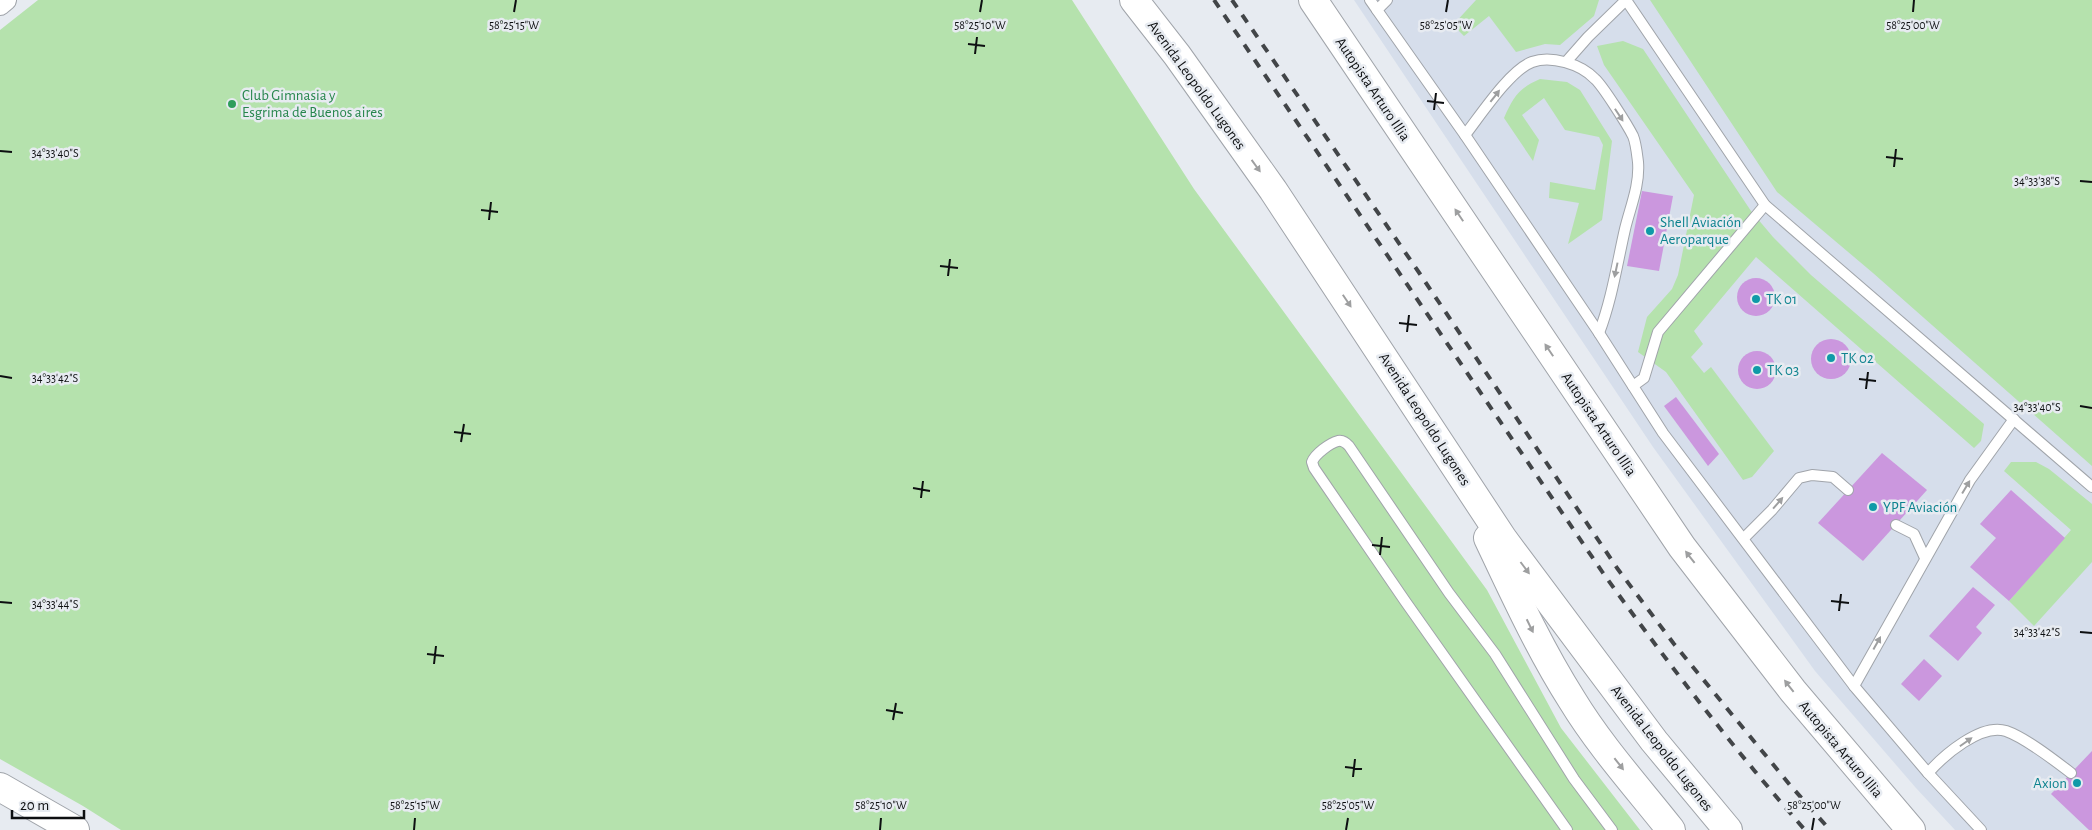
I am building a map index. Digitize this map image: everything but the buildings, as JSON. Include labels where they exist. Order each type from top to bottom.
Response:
[{"type":"main road","name":"Avenida Leopoldo Lugones","points":[[1134,0],[1177,55],[1273,190],[1504,539],[1654,740],[1728,830]]},
{"type":"main road","name":"Autopista Arturo Illia","points":[[1314,0],[1682,547],[1793,691],[1911,830]]},
{"type":"main road","points":[[1449,455],[1532,632],[1572,700],[1589,726],[1670,830]]},
{"type":"main road","points":[[0,787],[76,830]]},
{"type":"street","points":[[0,5],[6,0]]},
{"type":"lane","points":[[1370,0],[1466,135],[1599,333],[1663,433],[1854,686],[1981,830]]},
{"type":"lane","points":[[1377,10],[1387,0]]},
{"type":"lane","points":[[1566,62],[1588,37],[1626,0],[1765,205],[2092,487]]},
{"type":"lane","points":[[1466,135],[1500,90],[1517,72],[1532,62],[1551,60],[1566,62],[1581,68],[1596,79],[1633,137],[1638,164],[1637,184],[1612,290],[1599,333]]},
{"type":"lane","points":[[1633,386],[1644,378],[1658,332],[1765,205]]},
{"type":"lane","points":[[1854,686],[1924,558],[1970,480],[2014,419]]},
{"type":"lane","points":[[1567,830],[1404,601],[1314,468],[1312,462],[1314,456],[1338,441],[1344,441],[1349,446],[1384,494],[1449,593],[1495,654],[1574,778],[1612,830]]},
{"type":"lane","points":[[1744,538],[1800,478],[1812,475],[1833,476],[1848,490]]},
{"type":"lane","points":[[1896,525],[1914,534],[1924,558]]},
{"type":"lane","points":[[1928,772],[1938,761],[1978,734],[1993,730],[2006,731],[2043,752],[2071,773]]},
{"type":"shaded area","points":[[1354,0],[2092,0],[2092,830],[1955,830],[1916,788],[1815,671],[1653,447]]},
{"type":"green space","points":[[38,0],[1072,0],[1194,189],[1487,590],[1561,728],[1640,830],[121,830],[0,759],[0,30]]},
{"type":"green space","points":[[1476,0],[1599,0],[1594,16],[1560,45],[1545,44],[1516,52],[1489,16],[1464,36],[1453,25]]},
{"type":"green space","points":[[1650,0],[2092,0],[2092,466],[1873,273],[1777,192]]},
{"type":"green space","points":[[1623,41],[1643,49],[1751,211],[1773,237],[1811,275],[1984,424],[1981,441],[1974,448],[1756,257],[1694,331],[1703,344],[1691,357],[1704,373],[1711,367],[1774,451],[1752,477],[1743,480],[1666,372],[1638,352],[1647,317],[1672,289],[1678,275],[1694,195],[1604,65],[1597,46]]},
{"type":"green space","points":[[1540,79],[1567,82],[1580,90],[1612,141],[1602,220],[1568,244],[1579,203],[1549,198],[1550,182],[1595,190],[1603,145],[1599,137],[1565,130],[1544,98],[1522,115],[1539,140],[1533,161],[1504,118],[1510,104],[1518,94],[1527,86]]},
{"type":"green space","points":[[2011,462],[2036,462],[2049,469],[2092,504],[2092,562],[2034,626],[2009,601],[2071,530],[2004,471]]},
{"type":"railway","points":[[1214,0],[1603,573],[1701,704],[1805,830]]},
{"type":"railway","points":[[1232,0],[1420,274],[1617,568],[1674,644],[1790,785],[1830,830]]},
{"type":"place","name":"Club Gimnasia y Esgrima de Buenos aires","points":[[232,104]]},
{"type":"place","name":"Shell Aviación Aeroparque","points":[[1650,231]]},
{"type":"place","name":"TK 01","points":[[1756,299]]},
{"type":"place","name":"TK 02","points":[[1831,358]]},
{"type":"place","name":"TK 03","points":[[1757,370]]},
{"type":"place","name":"YPF Aviación","points":[[1873,507]]},
{"type":"place","name":"Axion","points":[[2077,783]]}]
